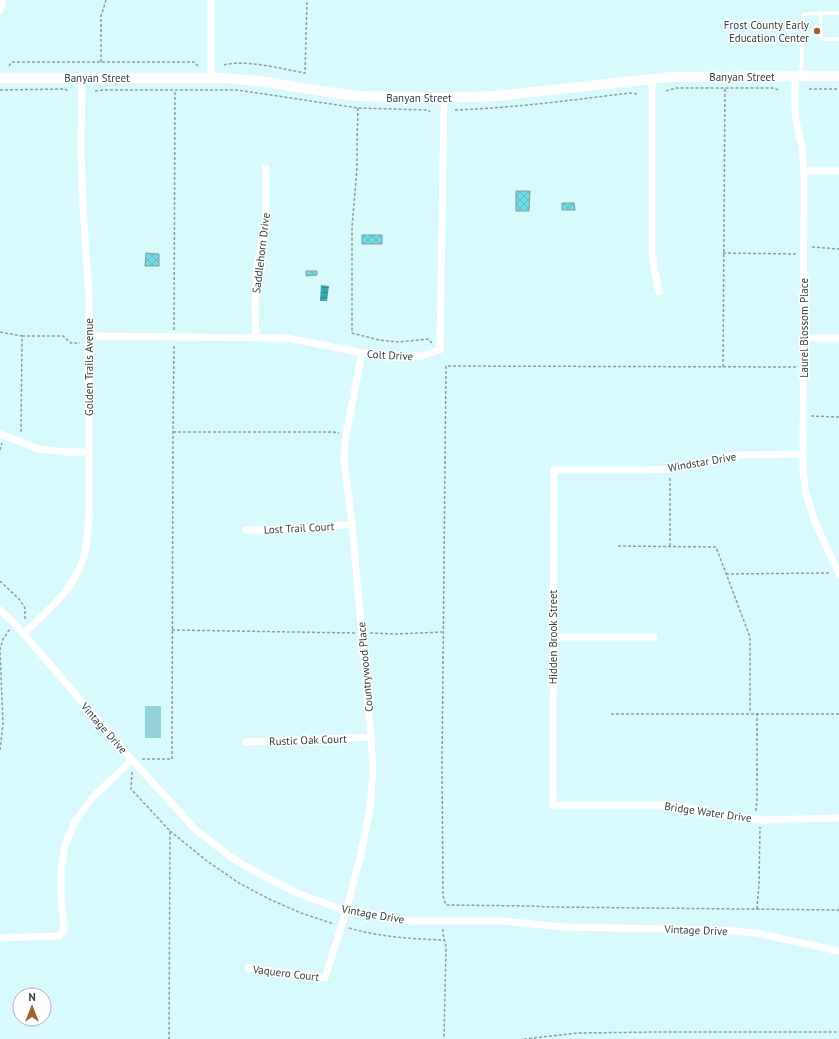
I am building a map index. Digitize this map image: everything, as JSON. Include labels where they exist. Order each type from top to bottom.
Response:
[{"type":"street","points":[[0,10],[2,0]]},
{"type":"street","points":[[211,0],[211,78]]},
{"type":"street","name":"Laurel Blossom Place","points":[[798,76],[795,110],[802,147],[804,170],[804,473],[806,493],[810,508],[839,574]]},
{"type":"street","name":"Banyan Street","points":[[0,78],[243,79],[357,96],[444,98],[497,96],[652,79],[687,77],[839,76]]},
{"type":"street","name":"Golden Trails Avenue","points":[[24,634],[63,596],[75,577],[83,559],[87,539],[89,516],[89,296],[83,208],[81,148],[82,78]]},
{"type":"street","points":[[652,79],[652,252],[659,292]]},
{"type":"street","points":[[440,350],[444,98]]},
{"type":"street","name":"Saddlehorn Drive","points":[[256,338],[255,306],[257,267],[266,219],[266,168]]},
{"type":"street","points":[[804,170],[839,170]]},
{"type":"street","name":"Colt Drive","points":[[89,336],[287,338],[362,353],[394,357],[420,356],[440,350]]},
{"type":"street","points":[[804,338],[839,338]]},
{"type":"street","name":"Countrywood Place","points":[[325,978],[346,911],[360,858],[370,809],[373,770],[352,524],[344,460],[346,435],[362,353]]},
{"type":"street","points":[[0,434],[39,449],[66,452],[89,452]]},
{"type":"street","name":"Windstar Drive","points":[[554,470],[670,469],[735,455],[803,454]]},
{"type":"street","name":"Hidden Brook Street","points":[[553,805],[554,470]]},
{"type":"street","name":"Lost Trail Court","points":[[246,530],[292,530],[352,524]]},
{"type":"street","name":"Vintage Drive","points":[[0,610],[24,634],[132,760],[196,830],[232,858],[298,893],[346,911],[411,921],[504,922],[563,927],[721,930],[756,933],[839,951]]},
{"type":"street","points":[[554,637],[654,636]]},
{"type":"street","name":"Rustic Oak Court","points":[[246,742],[371,737]]},
{"type":"street","points":[[0,938],[59,936],[64,929],[61,896],[61,870],[66,845],[75,822],[92,798],[132,760]]},
{"type":"street","name":"Bridge Water Drive","points":[[553,805],[673,805],[733,817],[757,819],[839,818]]},
{"type":"street","name":"Vaquero Court","points":[[248,968],[325,978]]},
{"type":"lane","points":[[798,76],[802,16],[805,14],[839,13]]},
{"type":"lane","points":[[820,14],[822,38],[839,39]]},
{"type":"path","points":[[101,62],[101,16],[106,0]]},
{"type":"path","points":[[224,66],[230,64],[246,64],[275,67],[304,73],[307,0]]},
{"type":"path","points":[[9,66],[12,62],[194,62],[198,66]]},
{"type":"path","points":[[666,91],[676,88],[772,88],[779,90]]},
{"type":"path","points":[[723,367],[725,88]]},
{"type":"path","points":[[809,89],[839,88]]},
{"type":"path","points":[[0,90],[65,90],[68,92]]},
{"type":"path","points":[[168,1039],[170,831],[131,789],[132,760],[172,759],[175,90]]},
{"type":"path","points":[[95,91],[237,90],[358,108],[428,110],[430,112]]},
{"type":"path","points":[[455,110],[478,110],[630,93],[637,94]]},
{"type":"path","points":[[358,108],[357,168],[352,227],[352,333],[379,340],[399,342],[428,339],[440,350]]},
{"type":"path","points":[[723,253],[839,249]]},
{"type":"path","points":[[0,332],[22,336],[63,336],[72,342],[89,344]]},
{"type":"path","points":[[21,442],[22,336]]},
{"type":"path","points":[[803,416],[839,417]]},
{"type":"path","points":[[173,432],[334,432],[346,435]]},
{"type":"path","points":[[670,469],[670,546]]},
{"type":"path","points":[[618,546],[716,547],[750,636],[750,713]]},
{"type":"path","points":[[726,574],[839,574]]},
{"type":"path","points":[[0,581],[20,600],[26,608],[24,634]]},
{"type":"path","points":[[0,750],[3,724],[0,650],[3,639],[14,623]]},
{"type":"path","points":[[172,630],[397,634],[443,632]]},
{"type":"path","points":[[757,713],[757,819],[759,884],[757,909]]},
{"type":"path","points":[[611,714],[839,714]]},
{"type":"path","points":[[443,922],[443,934],[446,947],[444,1039]]},
{"type":"path","points":[[524,1039],[578,1033],[839,1032]]},
{"type":"shaded area","points":[[321,285],[329,286],[327,301],[320,301]]},
{"type":"shaded area","points":[[145,706],[161,706],[161,738],[145,738]]},
{"type":"building","points":[[516,191],[530,191],[529,211],[516,211]]},
{"type":"building","points":[[562,203],[574,203],[575,210],[562,210]]},
{"type":"building","points":[[362,235],[382,235],[382,244],[362,244]]},
{"type":"building","points":[[146,253],[159,254],[159,266],[145,266]]},
{"type":"building","points":[[306,271],[317,271],[317,275],[306,276]]},
{"type":"place","name":"Frost County Early Education Center","points":[[817,31]]}]
